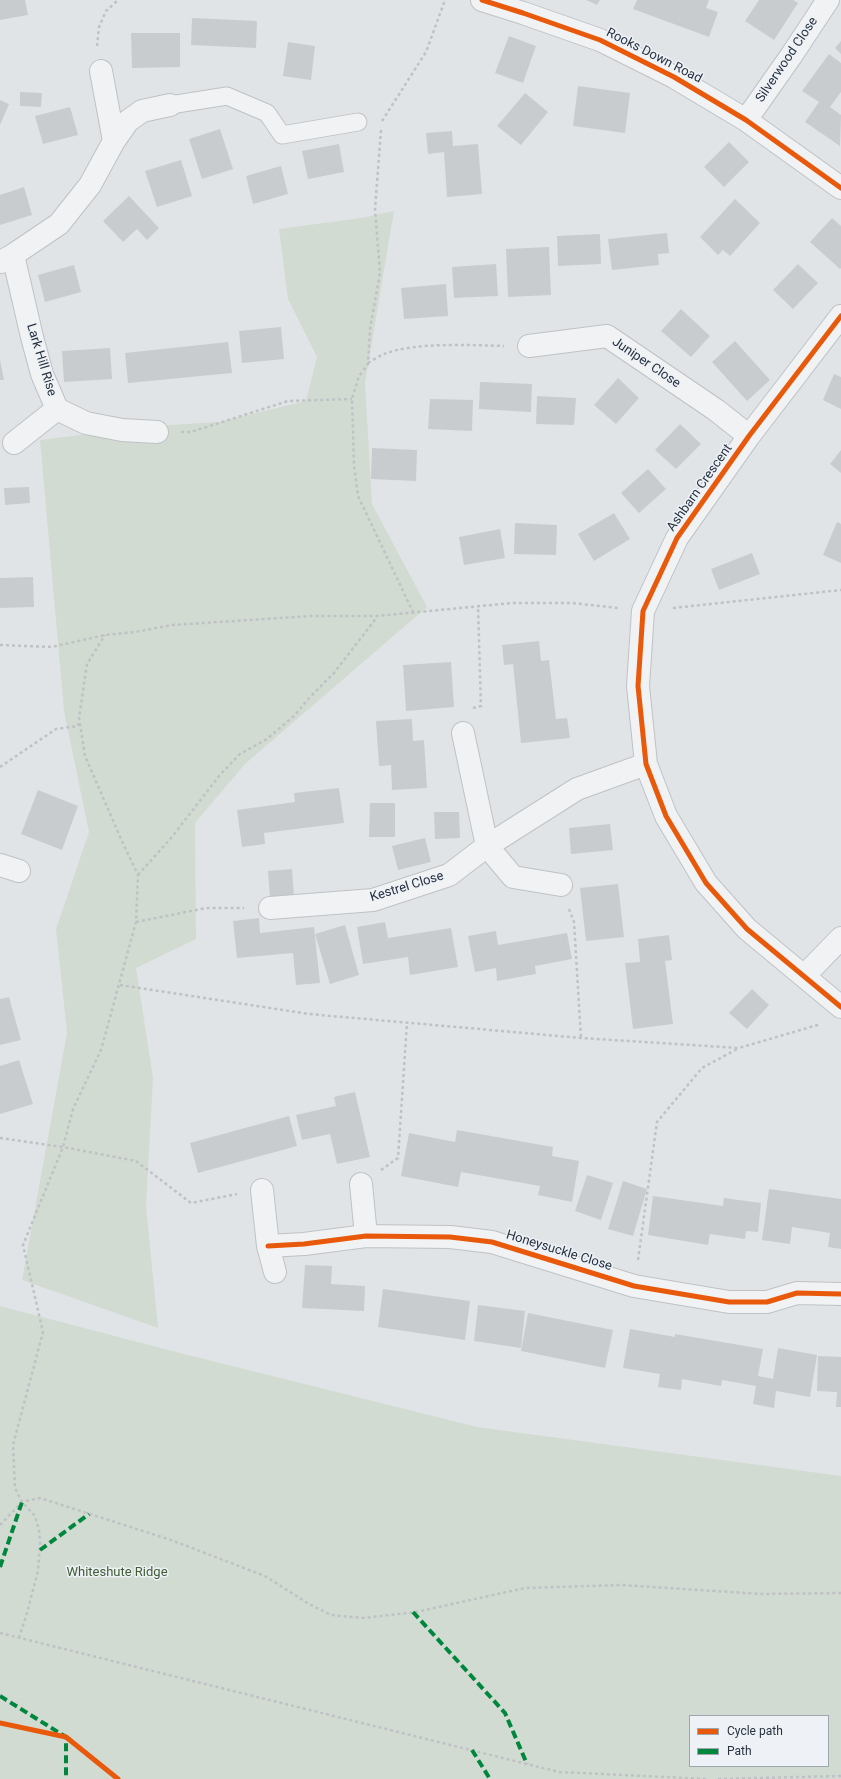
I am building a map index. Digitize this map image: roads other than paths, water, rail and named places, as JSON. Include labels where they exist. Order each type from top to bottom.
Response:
[{"type":"street","name":"Rooks Down Road","points":[[482,0],[600,40],[674,77],[746,120],[841,188]]},
{"type":"street","name":"Silverwood Close","points":[[746,120],[828,0]]},
{"type":"street","points":[[101,71],[114,141]]},
{"type":"street","name":"Lark Hill Rise","points":[[157,432],[122,430],[86,423],[57,409],[42,374],[7,259],[59,224],[90,185],[114,141],[128,122],[142,111],[170,105]]},
{"type":"street","name":"Ashbarn Crescent","points":[[841,316],[749,436],[678,538],[643,611],[638,686],[646,764],[666,816],[706,883],[747,929],[841,1007]]},
{"type":"street","name":"Juniper Close","points":[[529,346],[607,336],[716,410],[749,436]]},
{"type":"street","points":[[14,443],[57,409]]},
{"type":"street","points":[[463,733],[487,846],[513,876],[561,885]]},
{"type":"street","name":"Kestrel Close","points":[[270,908],[373,900],[449,874],[487,846],[577,789],[646,764]]},
{"type":"street","points":[[804,976],[841,938]]},
{"type":"street","points":[[361,1184],[366,1236]]},
{"type":"street","points":[[262,1190],[268,1246],[275,1272]]},
{"type":"street","name":"Honeysuckle Close","points":[[268,1246],[304,1244],[366,1236],[450,1237],[492,1242],[634,1286],[729,1302],[767,1302],[797,1293],[841,1294]]},
{"type":"lane","points":[[170,105],[227,96],[267,113],[282,135],[358,122]]},
{"type":"park label","name":"Whiteshute Ridge","points":[[117,1573]]}]
